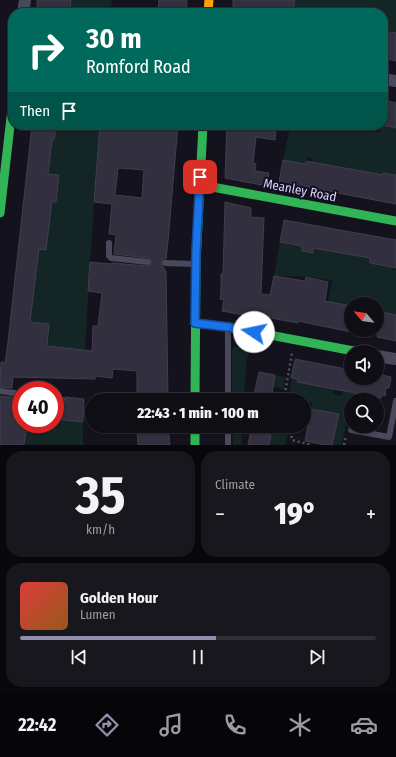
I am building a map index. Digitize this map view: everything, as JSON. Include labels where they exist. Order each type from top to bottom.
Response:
[{"type":"street","points":[[0,213],[10,130]]},
{"type":"street","points":[[195,393],[196,264],[203,130]]},
{"type":"street","name":"Meanley Road","points":[[200,186],[396,222]]},
{"type":"street","points":[[195,323],[228,327],[344,349]]},
{"type":"street","points":[[384,357],[396,359]]},
{"type":"street","points":[[195,433],[195,445]]},
{"type":"lane","points":[[110,243],[109,256],[111,258],[148,262]]},
{"type":"lane","points":[[165,262],[196,264]]},
{"type":"lane","points":[[228,327],[228,393]]},
{"type":"lane","points":[[0,391],[12,393]]},
{"type":"lane","points":[[367,433],[389,437],[396,401]]},
{"type":"lane","points":[[228,433],[228,445]]},
{"type":"path","points":[[285,393],[294,339]]},
{"type":"path","points":[[291,433],[292,440],[297,443],[312,445]]},
{"type":"shaded area","points":[[71,0],[112,0],[111,8],[70,8]]},
{"type":"shaded area","points":[[295,0],[396,0],[396,33],[388,32],[388,8],[293,8]]},
{"type":"shaded area","points":[[388,120],[396,121],[396,175],[385,179],[374,174],[312,162],[313,159],[307,157],[305,164],[300,163],[288,167],[289,161],[283,160],[289,132],[276,130],[374,130],[379,132],[379,130],[388,130]]},
{"type":"shaded area","points":[[56,130],[100,130],[85,351],[30,344],[44,332],[49,332],[49,324],[30,322],[38,249],[46,250],[24,198],[56,201],[59,175],[48,174],[52,140],[54,140]]},
{"type":"shaded area","points":[[280,242],[302,246],[302,251],[312,253],[313,248],[370,258],[370,263],[392,267],[392,269],[396,270],[396,315],[384,312],[384,297],[344,297],[344,305],[328,302],[332,281],[312,277],[274,276]]},
{"type":"shaded area","points":[[240,345],[249,347],[244,393],[232,393],[232,350],[234,347]]},
{"type":"shaded area","points":[[293,370],[296,370],[298,379],[297,382],[334,389],[333,394],[342,396],[343,391],[354,393],[344,393],[344,433],[342,445],[332,445],[338,414],[311,409],[311,393],[291,393]]},
{"type":"shaded area","points":[[275,375],[285,377],[284,389],[273,387]]},
{"type":"shaded area","points":[[272,391],[284,393],[272,393]]},
{"type":"shaded area","points":[[64,420],[83,422],[83,445],[24,445],[10,435],[26,436],[26,433],[64,433]]},
{"type":"shaded area","points":[[232,433],[242,433],[241,445],[233,445]]},
{"type":"shaded area","points":[[268,433],[288,433],[288,435],[285,445],[269,445],[271,435],[268,435]]},
{"type":"building","points":[[37,0],[71,0],[70,8],[37,7]]},
{"type":"building","points":[[159,0],[187,0],[186,8],[158,8]]},
{"type":"building","points":[[233,0],[295,0],[293,8],[233,8]]},
{"type":"building","points":[[388,32],[396,33],[396,61],[388,59]]},
{"type":"building","points":[[388,101],[396,103],[396,128],[388,126]]},
{"type":"building","points":[[31,130],[56,130],[54,140],[52,140],[48,174],[59,175],[56,202],[52,201],[46,250],[39,249],[30,322],[49,324],[47,346],[92,351],[93,326],[98,326],[102,293],[88,291],[90,262],[148,266],[151,265],[152,262],[151,259],[148,258],[114,254],[116,235],[109,234],[112,204],[94,202],[100,130],[178,130],[166,259],[163,259],[161,263],[162,267],[164,267],[164,270],[166,271],[168,393],[137,393],[137,371],[113,369],[112,378],[95,376],[95,379],[13,377],[12,388],[0,387],[1,362],[5,363],[8,342]],"holes":[[[118,168],[144,170],[142,198],[115,195]]]},
{"type":"building","points":[[227,130],[276,130],[275,140],[256,137],[253,163],[256,164],[255,171],[269,173],[267,186],[225,178]]},
{"type":"building","points":[[283,160],[305,164],[306,161],[383,175],[383,173],[396,175],[396,204],[279,182]]},
{"type":"building","points":[[225,202],[251,208],[251,217],[264,218],[261,294],[270,295],[274,276],[305,281],[306,277],[328,282],[325,301],[344,305],[344,331],[298,321],[298,323],[271,318],[270,320],[222,311],[224,300],[220,299],[221,274],[223,274]]},
{"type":"building","points":[[284,220],[396,240],[396,268],[370,263],[370,258],[313,248],[313,253],[302,251],[302,246],[280,242]]},
{"type":"building","points":[[384,312],[396,315],[396,341],[377,337],[384,337]]},
{"type":"building","points":[[295,359],[344,369],[344,385],[384,385],[384,376],[391,377],[389,388],[386,388],[385,396],[384,393],[355,393],[297,382],[298,379],[291,378]]},
{"type":"building","points":[[259,372],[275,375],[272,393],[254,393]]},
{"type":"building","points":[[0,396],[12,397],[12,433],[26,433],[24,445],[0,445]]},
{"type":"building","points":[[65,397],[84,399],[83,422],[64,420],[64,404],[66,401]]},
{"type":"building","points":[[311,409],[339,414],[332,445],[305,441],[306,433],[311,433]]},
{"type":"building","points":[[137,433],[169,433],[170,445],[138,445]]},
{"type":"building","points":[[251,433],[268,433],[268,435],[271,435],[269,445],[248,445]]},
{"type":"traffic: fast","points":[[0,213],[10,130]]},
{"type":"traffic: fast","points":[[195,393],[196,264],[203,130]]},
{"type":"traffic: fast","points":[[200,186],[396,221]]},
{"type":"traffic: fast","points":[[195,323],[228,327],[344,349]]},
{"type":"traffic: fast","points":[[195,433],[195,445]]},
{"type":"traffic: slow","points":[[208,8],[209,0]]},
{"type":"route","points":[[200,177],[196,252],[195,323],[254,332]]}]
